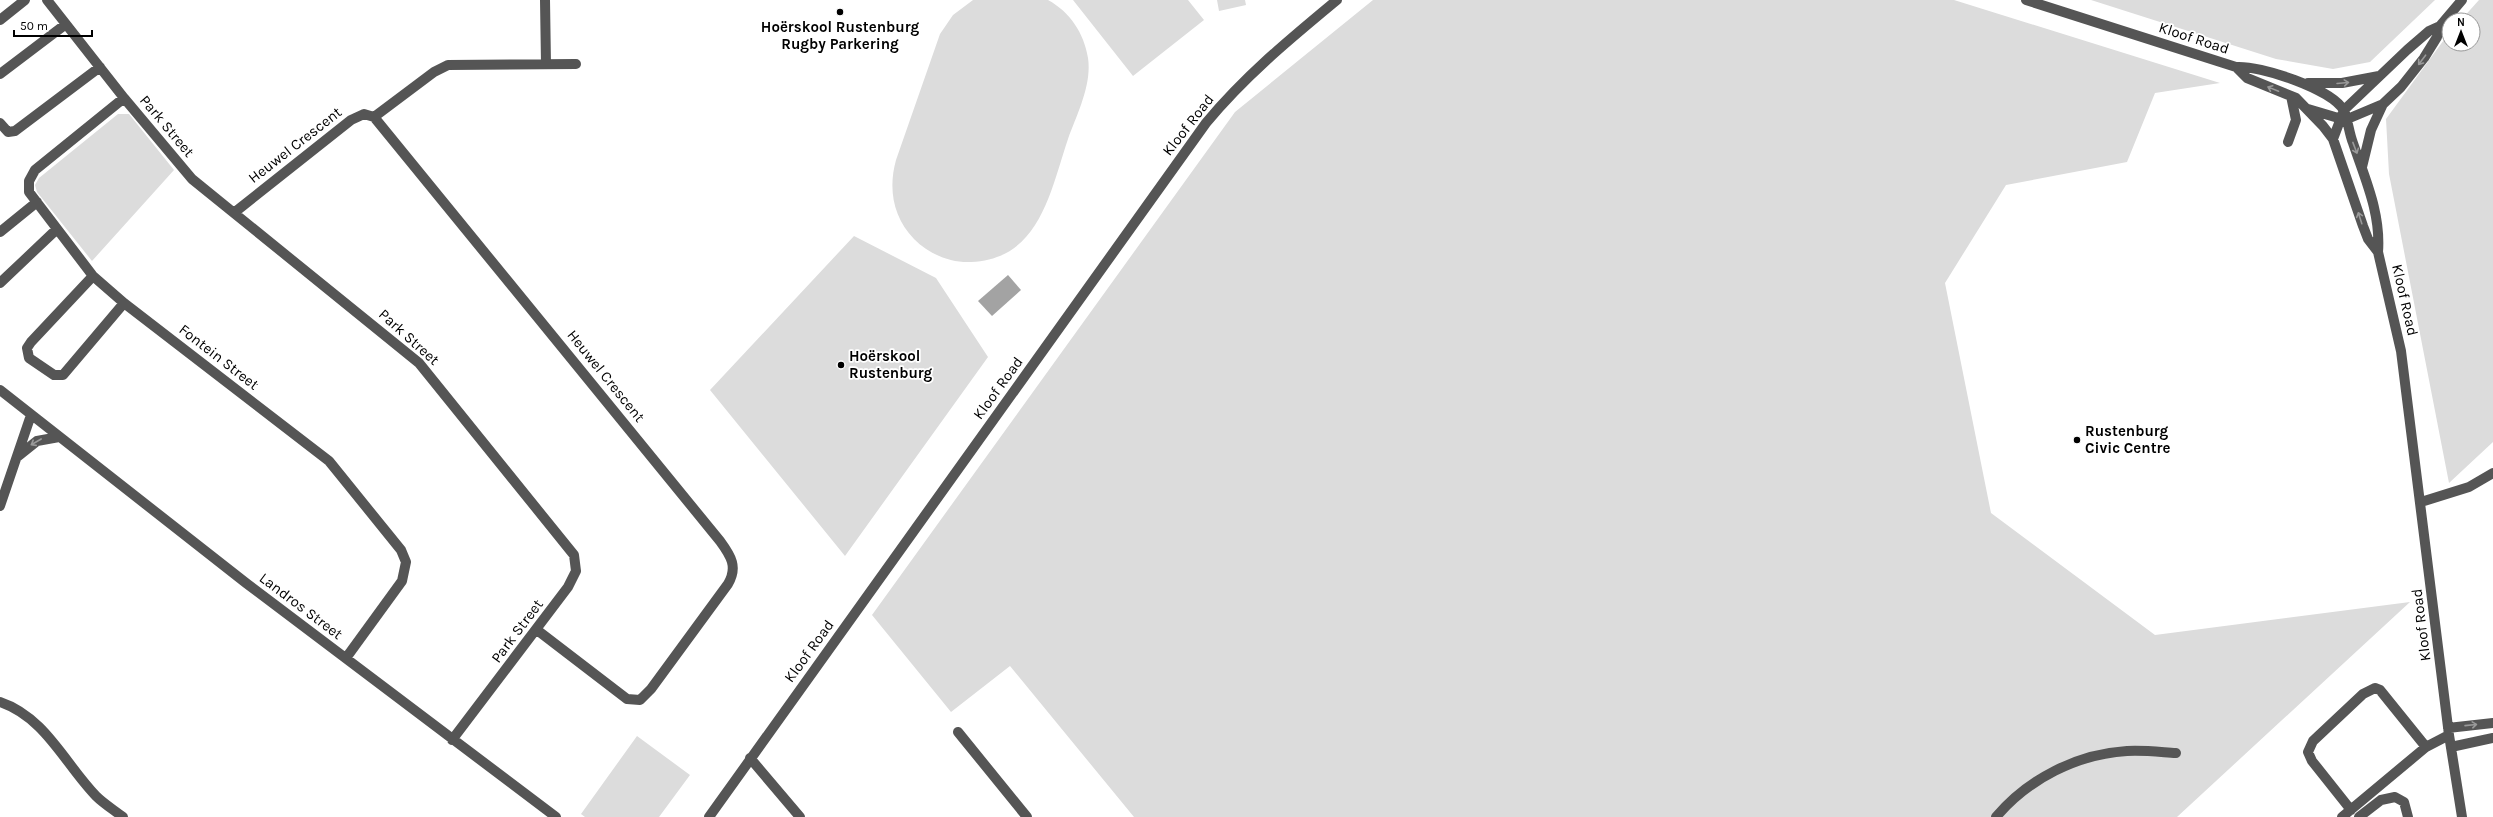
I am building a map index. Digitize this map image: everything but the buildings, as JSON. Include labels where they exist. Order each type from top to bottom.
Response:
[{"type":"street","points":[[0,20],[25,0]]},
{"type":"street","name":"Park Street","points":[[48,0],[124,98],[192,179],[235,212],[419,363],[570,549],[576,564],[573,578],[537,630],[452,740]]},
{"type":"street","points":[[545,0],[546,64]]},
{"type":"street","name":"Kloof Road","points":[[709,817],[1206,123],[1235,89],[1265,60],[1338,0]]},
{"type":"street","name":"Kloof Road","points":[[2026,0],[2236,67],[2247,78],[2291,96],[2308,109],[2333,139],[2368,239],[2378,252],[2401,351],[2449,732],[2462,817]]},
{"type":"street","points":[[2362,167],[2372,125],[2382,104],[2401,87],[2424,58],[2437,37],[2440,26],[2462,0]]},
{"type":"street","points":[[0,74],[66,24]]},
{"type":"street","points":[[2333,139],[2343,116],[2381,76],[2428,31],[2440,26]]},
{"type":"street","points":[[374,117],[434,72],[448,65],[576,64]]},
{"type":"street","points":[[0,123],[8,132],[15,132],[100,67]]},
{"type":"street","points":[[2236,67],[2254,67],[2304,84],[2327,95],[2343,116],[2368,182],[2380,234],[2378,252]]},
{"type":"street","points":[[2304,84],[2342,84],[2381,76]]},
{"type":"street","points":[[2288,142],[2296,120],[2291,96]]},
{"type":"street","name":"Fontein Street","points":[[124,98],[35,170],[28,186],[37,202],[93,276],[124,303],[329,461],[404,555],[406,571],[402,581],[346,658]]},
{"type":"street","points":[[2308,109],[2343,116],[2382,104]]},
{"type":"street","name":"Heuwel Crescent","points":[[235,212],[352,120],[364,114],[374,117],[720,541],[734,563],[733,576],[728,584],[651,689],[640,700],[627,699],[537,630]]},
{"type":"street","points":[[0,232],[37,202]]},
{"type":"street","points":[[0,283],[57,229]]},
{"type":"street","points":[[93,276],[31,342],[27,348],[29,358],[54,375],[63,375],[124,303]]},
{"type":"street","name":"Landros Street","points":[[0,390],[452,740],[556,817]]},
{"type":"street","points":[[0,506],[31,415]]},
{"type":"street","points":[[17,457],[37,441],[59,436]]},
{"type":"street","points":[[2421,502],[2469,487],[2493,473]]},
{"type":"street","points":[[2351,810],[2312,762],[2308,752],[2313,741],[2363,694],[2375,688],[2380,690],[2426,747]]},
{"type":"street","points":[[0,702],[14,707],[34,721],[97,796],[123,817]]},
{"type":"street","points":[[2342,817],[2426,747],[2449,732],[2493,723]]},
{"type":"street","points":[[958,732],[1027,817]]},
{"type":"street","points":[[2451,747],[2493,738]]},
{"type":"street","points":[[1996,817],[2010,800],[2061,768],[2091,757],[2127,751],[2176,753]]},
{"type":"street","points":[[750,758],[800,817]]},
{"type":"street","points":[[2359,817],[2381,800],[2395,797],[2404,802],[2408,817]]},
{"type":"shaded area","points":[[973,0],[1048,0],[1063,11],[1075,24],[1086,49],[1089,68],[1083,99],[1048,200],[1039,219],[1027,236],[1013,249],[994,258],[963,262],[948,259],[933,253],[914,239],[901,221],[897,212],[894,202],[892,181],[896,160],[940,34],[953,15]]},
{"type":"shaded area","points":[[1073,0],[1188,0],[1204,20],[1133,76]]},
{"type":"shaded area","points":[[1217,0],[1245,0],[1246,5],[1219,11]]},
{"type":"shaded area","points":[[1373,0],[1954,0],[2220,83],[2155,93],[2127,162],[2006,185],[1945,283],[1991,513],[2155,635],[2410,602],[2177,817],[1134,817],[1010,666],[951,712],[872,615],[1235,112]]},
{"type":"shaded area","points":[[2091,0],[2435,0],[2370,62],[2333,69],[2276,59]]},
{"type":"shaded area","points":[[2479,0],[2493,0],[2493,442],[2449,483],[2389,174],[2386,119],[2441,44],[2441,52],[2481,52],[2481,12],[2468,12]]},
{"type":"shaded area","points":[[118,114],[129,114],[174,170],[92,261],[37,192],[35,185],[39,178]]},
{"type":"shaded area","points":[[854,236],[936,278],[988,357],[845,556],[710,390]]},
{"type":"shaded area","points":[[1008,275],[1021,290],[992,316],[978,301]]},
{"type":"shaded area","points":[[637,736],[690,775],[659,817],[585,817],[581,814]]},
{"type":"place","name":"Hoërskool Rustenburg Rugby Parkering","points":[[840,12]]},
{"type":"place","name":"Hoërskool Rustenburg","points":[[841,365]]},
{"type":"place","name":"Rustenburg Civic Centre","points":[[2077,440]]}]
